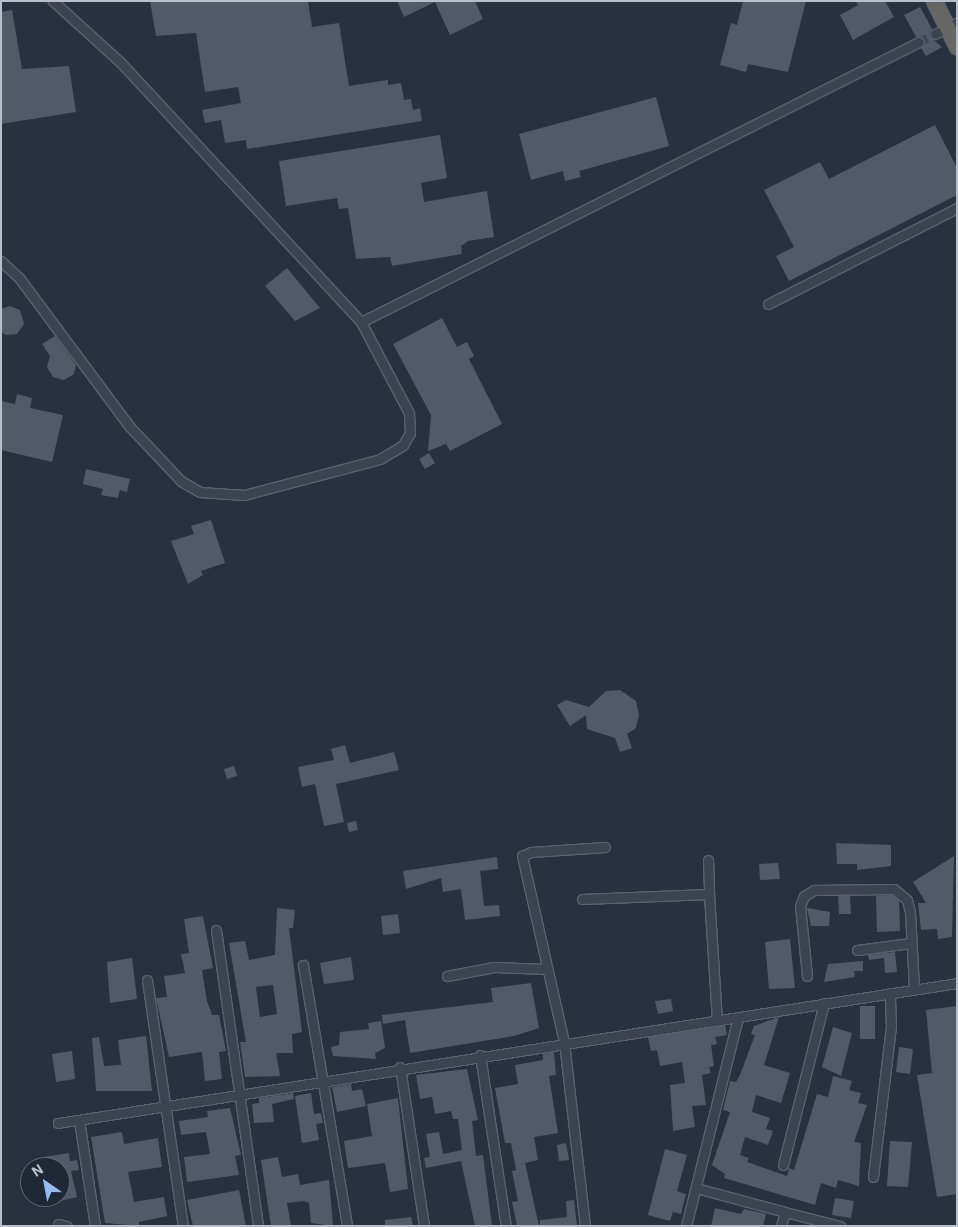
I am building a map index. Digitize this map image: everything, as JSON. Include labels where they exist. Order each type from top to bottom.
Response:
[{"type":"highway","points":[[934,1],[957,47]]},
{"type":"street","points":[[1,261],[20,279],[130,427],[181,481],[220,496],[244,495],[380,459],[403,445],[412,423],[409,413],[361,322],[120,62],[53,1]]},
{"type":"street","points":[[361,322],[918,42]]},
{"type":"street","points":[[768,304],[957,208]]},
{"type":"street","points":[[585,1226],[564,1042],[522,856],[531,852],[605,847]]},
{"type":"street","points":[[708,860],[717,1021]]},
{"type":"street","points":[[807,976],[800,906],[814,890],[894,889],[902,893],[910,912],[914,989]]},
{"type":"street","points":[[582,899],[709,894]]},
{"type":"street","points":[[216,930],[258,1226]]},
{"type":"street","points":[[856,950],[911,943]]},
{"type":"street","points":[[303,965],[347,1226]]},
{"type":"street","points":[[447,976],[494,967],[547,969]]},
{"type":"street","points":[[146,980],[184,1226]]},
{"type":"street","points":[[58,1124],[239,1093],[322,1083],[400,1067],[480,1054],[738,1018],[890,992],[957,983]]},
{"type":"street","points":[[873,1176],[891,1027],[890,992]]},
{"type":"street","points":[[783,1165],[824,1004]]},
{"type":"street","points":[[686,1226],[738,1018]]},
{"type":"street","points":[[480,1054],[506,1226]]},
{"type":"street","points":[[400,1067],[424,1226]]},
{"type":"street","points":[[79,1120],[95,1226]]},
{"type":"street","points":[[696,1188],[840,1226]]},
{"type":"street","points":[[781,1226],[785,1212]]},
{"type":"building","points":[[150,1],[308,1],[312,27],[339,23],[349,86],[388,80],[388,85],[401,83],[404,100],[411,99],[413,110],[420,108],[422,121],[247,149],[246,140],[225,143],[221,120],[205,123],[202,110],[241,103],[238,87],[205,92],[196,33],[156,36]]},
{"type":"building","points":[[397,1],[475,1],[483,19],[450,35],[435,2],[404,17]]},
{"type":"building","points":[[743,1],[806,1],[788,72],[748,64],[746,72],[720,65],[731,23],[737,25]]},
{"type":"building","points":[[855,1],[885,1],[894,17],[853,40],[840,15],[858,5]]},
{"type":"building","points":[[920,7],[932,29],[930,37],[942,47],[926,56],[921,48],[924,39],[916,37],[904,15]]},
{"type":"building","points":[[12,10],[22,69],[69,66],[76,112],[1,124],[1,12]]},
{"type":"building","points":[[656,97],[669,146],[579,171],[581,177],[565,181],[563,171],[531,180],[519,134]]},
{"type":"building","points":[[935,125],[957,168],[957,195],[789,281],[776,256],[794,247],[764,190],[820,162],[829,179]]},
{"type":"building","points":[[440,135],[447,178],[421,183],[424,202],[487,191],[494,237],[468,241],[461,246],[462,254],[392,266],[390,257],[356,259],[348,208],[339,209],[337,198],[286,206],[279,161]]},
{"type":"building","points":[[287,268],[320,308],[295,321],[265,286]]},
{"type":"building","points":[[10,306],[20,310],[24,324],[17,334],[6,335],[1,332],[1,309]]},
{"type":"building","points":[[442,318],[457,347],[467,342],[474,356],[469,359],[502,424],[450,451],[446,444],[428,451],[431,415],[393,344]]},
{"type":"building","points":[[55,336],[76,365],[74,374],[64,380],[53,377],[47,367],[50,356],[42,344]]},
{"type":"building","points":[[17,394],[32,398],[30,408],[63,415],[52,462],[1,450],[1,401],[15,404]]},
{"type":"building","points":[[429,453],[435,463],[425,469],[419,459]]},
{"type":"building","points":[[86,469],[130,479],[127,492],[120,490],[118,498],[101,495],[103,489],[83,484]]},
{"type":"building","points":[[211,520],[225,563],[201,571],[203,575],[188,584],[171,541],[194,534],[191,526]]},
{"type":"building","points":[[620,690],[636,701],[639,715],[636,728],[627,734],[632,748],[620,752],[615,738],[587,729],[586,715],[570,726],[557,705],[566,700],[589,707],[606,691]]},
{"type":"building","points":[[345,745],[350,763],[394,752],[399,770],[336,784],[344,822],[324,826],[315,784],[302,787],[298,767],[334,760],[331,749]]},
{"type":"building","points":[[234,766],[237,776],[227,779],[224,769]]},
{"type":"building","points":[[356,821],[358,830],[349,832],[347,823]]},
{"type":"building","points":[[836,843],[891,845],[891,866],[857,870],[857,864],[837,864]]},
{"type":"building","points":[[954,856],[952,937],[938,939],[937,929],[921,930],[918,903],[926,903],[913,882]]},
{"type":"building","points":[[497,857],[498,869],[480,871],[484,906],[499,905],[500,916],[465,920],[461,889],[443,892],[441,878],[406,889],[403,871]]},
{"type":"building","points":[[778,863],[780,879],[760,880],[759,864]]},
{"type":"building","points":[[892,895],[899,901],[900,931],[877,932],[876,896]]},
{"type":"building","points":[[838,896],[850,896],[851,914],[839,914]]},
{"type":"building","points":[[277,908],[295,910],[293,928],[289,928],[302,1032],[292,1034],[293,1053],[276,1053],[280,1076],[245,1077],[240,1042],[246,1042],[229,943],[245,941],[249,960],[275,955]],"holes":[[[273,985],[277,1014],[260,1017],[256,987]]]},
{"type":"building","points":[[807,908],[830,912],[829,926],[811,926]]},
{"type":"building","points":[[398,914],[400,933],[383,935],[381,916]]},
{"type":"building","points":[[203,916],[213,968],[202,970],[207,1001],[212,1015],[219,1015],[226,1051],[219,1052],[222,1079],[205,1081],[202,1052],[169,1057],[156,998],[167,997],[164,976],[185,973],[181,954],[189,953],[184,919]]},
{"type":"building","points":[[790,939],[795,988],[769,989],[765,942]]},
{"type":"building","points":[[895,952],[897,972],[885,973],[884,958],[869,960],[868,955]]},
{"type":"building","points":[[351,957],[354,980],[324,984],[320,963]]},
{"type":"building","points":[[132,958],[137,999],[110,1003],[107,962]]},
{"type":"building","points":[[863,961],[863,971],[854,971],[855,977],[824,982],[828,964]]},
{"type":"building","points":[[531,983],[539,1028],[514,1036],[410,1053],[405,1020],[383,1024],[382,1015],[493,1002],[491,988]]},
{"type":"building","points":[[671,999],[673,1011],[658,1014],[655,1001]]},
{"type":"building","points":[[860,1006],[875,1006],[875,1039],[860,1039]]},
{"type":"building","points":[[957,1006],[957,1194],[937,1197],[917,1075],[932,1073],[926,1010]]},
{"type":"building","points":[[779,1017],[764,1065],[790,1073],[781,1103],[756,1095],[752,1112],[770,1118],[766,1129],[773,1131],[768,1145],[745,1137],[740,1155],[749,1158],[747,1162],[787,1176],[789,1168],[794,1170],[817,1094],[828,1097],[833,1076],[852,1081],[849,1090],[861,1093],[858,1103],[867,1105],[854,1142],[861,1143],[859,1186],[838,1180],[836,1188],[821,1183],[815,1205],[724,1178],[725,1174],[712,1165],[730,1112],[723,1110],[730,1081],[736,1082],[740,1075],[755,1035],[751,1034],[754,1026]]},
{"type":"building","points":[[381,1021],[385,1048],[375,1053],[376,1059],[333,1056],[331,1047],[339,1045],[340,1032],[369,1029],[368,1023]]},
{"type":"building","points":[[725,1025],[727,1035],[715,1037],[717,1044],[711,1045],[714,1066],[709,1067],[711,1073],[702,1075],[706,1105],[692,1106],[695,1127],[673,1131],[670,1085],[685,1083],[682,1062],[660,1066],[657,1050],[651,1051],[648,1037]]},
{"type":"building","points":[[833,1027],[852,1033],[841,1076],[822,1067]]},
{"type":"building","points":[[146,1036],[152,1091],[96,1091],[92,1038],[99,1037],[104,1066],[121,1065],[118,1040]]},
{"type":"building","points":[[899,1047],[913,1049],[910,1074],[896,1072]]},
{"type":"building","points":[[72,1051],[75,1079],[56,1082],[52,1054]]},
{"type":"building","points":[[554,1052],[556,1075],[549,1076],[558,1133],[534,1137],[538,1160],[525,1163],[539,1226],[517,1226],[512,1202],[518,1201],[512,1171],[516,1170],[511,1143],[505,1143],[495,1088],[518,1084],[515,1065],[543,1060],[543,1054]]},
{"type":"building","points":[[467,1069],[478,1120],[472,1121],[476,1156],[483,1155],[492,1226],[475,1226],[461,1161],[426,1168],[424,1158],[430,1157],[426,1134],[439,1132],[443,1154],[462,1150],[458,1119],[453,1119],[451,1111],[435,1114],[432,1097],[420,1099],[416,1075]]},
{"type":"building","points":[[351,1084],[352,1091],[362,1089],[366,1106],[337,1112],[332,1087]]},
{"type":"building","points":[[293,1093],[294,1099],[272,1104],[274,1122],[254,1123],[252,1104],[259,1103],[259,1098]]},
{"type":"building","points":[[311,1093],[314,1114],[321,1113],[323,1123],[316,1124],[319,1140],[302,1143],[295,1096]]},
{"type":"building","points":[[398,1098],[408,1189],[390,1192],[385,1163],[348,1168],[344,1141],[372,1136],[367,1104]]},
{"type":"building","points":[[230,1108],[241,1155],[235,1156],[239,1175],[187,1182],[184,1157],[210,1154],[206,1132],[181,1135],[179,1121],[208,1117],[207,1111]]},
{"type":"building","points":[[122,1132],[124,1144],[158,1138],[162,1167],[128,1172],[134,1202],[164,1197],[167,1216],[139,1222],[139,1226],[105,1223],[91,1137]]},
{"type":"building","points":[[890,1141],[912,1142],[908,1187],[887,1186]]},
{"type":"building","points":[[566,1143],[569,1160],[559,1161],[557,1145]]},
{"type":"building","points":[[665,1149],[687,1155],[677,1191],[686,1194],[681,1214],[673,1212],[670,1221],[648,1215]]},
{"type":"building","points":[[69,1153],[70,1157],[43,1157]]},
{"type":"building","points":[[278,1157],[282,1177],[298,1174],[300,1185],[329,1180],[333,1226],[311,1223],[309,1203],[304,1201],[287,1203],[291,1226],[271,1226],[261,1160]]},
{"type":"building","points":[[77,1160],[79,1170],[71,1171],[77,1197],[70,1199],[70,1161]]},
{"type":"building","points":[[239,1190],[246,1226],[193,1226],[187,1200]]},
{"type":"building","points":[[835,1198],[854,1201],[851,1218],[832,1215]]},
{"type":"building","points":[[574,1200],[577,1226],[540,1226],[540,1220],[567,1217],[566,1201]]},
{"type":"building","points":[[715,1208],[741,1214],[744,1209],[766,1214],[763,1226],[711,1226]]},
{"type":"building","points":[[411,1217],[413,1226],[385,1226],[385,1220]]},
{"type":"tunnel","points":[[919,42],[935,34]]}]
